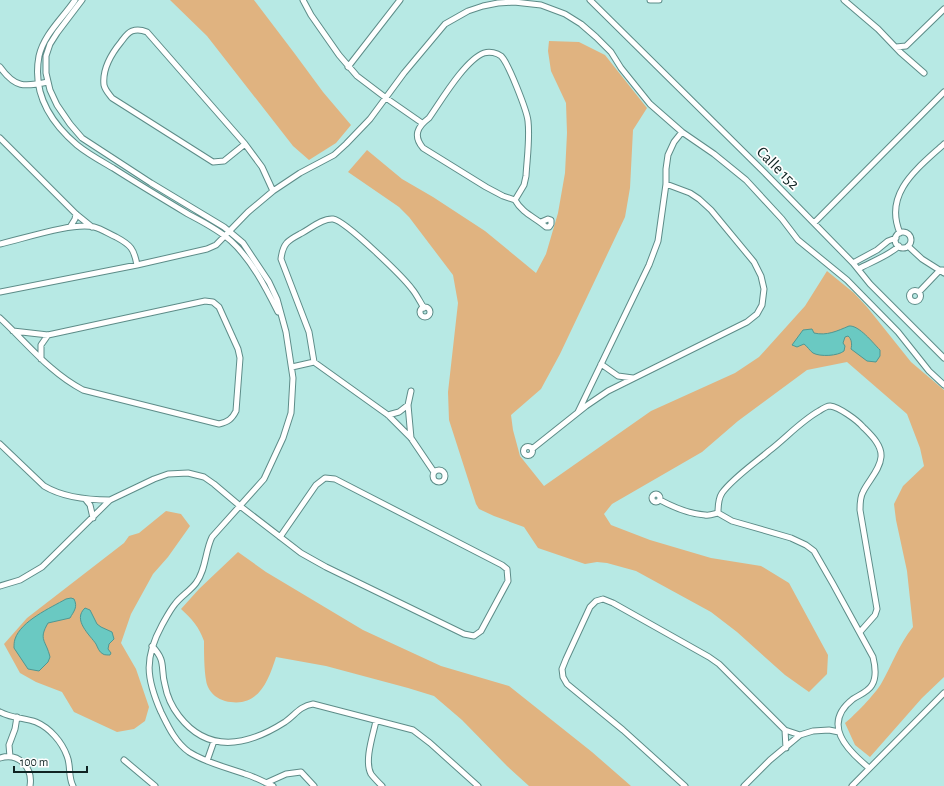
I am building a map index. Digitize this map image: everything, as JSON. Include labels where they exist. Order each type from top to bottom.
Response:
[{"type":"street","points":[[75,0],[45,41],[39,55],[38,84],[41,99],[48,112],[56,124],[78,146],[224,236],[239,249],[261,280],[283,322]]},
{"type":"street","points":[[82,0],[50,44],[46,56],[46,73],[56,105],[82,138],[229,231],[243,244],[269,282],[277,299],[283,322],[293,378],[291,413],[283,438],[264,479],[212,537],[208,544],[206,560],[196,583],[174,605],[158,633],[149,657],[150,676],[155,695],[166,723],[178,743],[187,751],[200,758],[273,786]]},
{"type":"street","points":[[303,0],[311,15],[356,76],[422,123]]},
{"type":"street","points":[[348,67],[400,0]]},
{"type":"street","name":"Calle 152","points":[[590,0],[814,223],[853,263],[870,284],[944,358]]},
{"type":"street","points":[[650,0],[659,0]]},
{"type":"street","points":[[844,0],[924,72]]},
{"type":"street","points":[[0,292],[137,265],[207,249],[216,245],[248,212],[273,191],[334,155],[370,119],[445,24],[468,11],[498,3],[541,3],[565,14],[581,24],[596,37],[611,52],[650,104],[682,132],[746,180],[782,219],[798,240],[847,280],[898,332],[930,371],[944,385]]},
{"type":"street","points":[[896,47],[906,46],[944,9]]},
{"type":"street","points":[[245,144],[224,161],[213,162],[112,98],[104,84],[108,62],[111,55],[128,33],[141,29],[147,32],[245,144],[262,167],[273,191]]},
{"type":"street","points":[[906,46],[907,56]]},
{"type":"street","points":[[515,200],[524,185],[526,176],[528,120],[522,96],[502,57],[494,52],[488,52],[474,59],[466,67],[429,118],[422,123],[417,132],[417,138],[423,148],[486,187],[502,196],[515,200],[525,212],[541,222]]},
{"type":"street","points":[[0,67],[8,78],[17,83],[27,85],[48,82]]},
{"type":"street","points":[[814,223],[944,92]]},
{"type":"street","points":[[577,413],[649,265],[658,241],[666,184],[668,155],[674,142],[682,132]]},
{"type":"street","points":[[0,138],[76,214],[92,227],[123,241],[129,246],[135,252],[137,265]]},
{"type":"street","points":[[900,233],[896,220],[896,204],[902,188],[912,174],[944,144]]},
{"type":"street","points":[[532,449],[577,413],[608,391],[747,322],[757,314],[762,305],[764,289],[761,276],[754,262],[711,210],[699,199],[690,193],[666,184]]},
{"type":"street","points":[[70,227],[76,219],[76,214]]},
{"type":"street","points":[[424,308],[413,290],[401,276],[346,226],[333,219],[326,220],[288,240],[282,250],[281,259],[309,332],[314,362],[388,415],[411,438],[434,472]]},
{"type":"street","points":[[0,244],[70,227],[92,227]]},
{"type":"street","points":[[853,263],[877,250],[885,243],[896,238],[900,233]]},
{"type":"street","points":[[896,238],[896,243],[899,246],[904,248],[908,246],[911,241],[910,236],[906,233],[900,233]]},
{"type":"street","points":[[858,269],[876,259],[892,253],[899,246]]},
{"type":"street","points":[[908,246],[917,255],[943,271],[919,292]]},
{"type":"street","points":[[0,318],[13,331],[41,359],[66,380],[84,390],[219,424],[232,418],[236,411],[240,358],[238,349],[219,306],[213,302],[206,301],[48,335],[13,331]]},
{"type":"street","points":[[41,359],[41,345],[48,335]]},
{"type":"street","points":[[292,367],[314,362]]},
{"type":"street","points":[[601,364],[618,376],[633,378]]},
{"type":"street","points":[[410,391],[408,405],[411,438]]},
{"type":"street","points":[[388,415],[399,412],[408,405]]},
{"type":"street","points":[[718,514],[718,504],[721,494],[726,488],[748,468],[819,411],[829,406],[836,408],[859,422],[878,444],[881,457],[879,466],[862,493],[860,501],[860,510],[877,609],[875,615],[860,632]]},
{"type":"street","points":[[0,444],[44,486],[52,491],[86,500],[110,500]]},
{"type":"street","points":[[0,586],[20,580],[42,567],[110,500],[168,474],[188,473],[204,477],[214,484],[240,506],[280,537],[301,553],[326,568],[464,634],[474,636],[481,631],[508,581],[507,569],[502,565],[407,518],[334,479],[325,478],[316,485],[280,537]]},
{"type":"street","points":[[86,500],[90,505],[92,518]]},
{"type":"street","points":[[660,500],[671,506],[693,513],[706,516],[718,514],[732,521],[791,538],[806,545],[814,551],[873,658],[875,672],[873,684],[865,692],[853,699],[844,707],[838,720],[838,732],[846,747],[869,768]]},
{"type":"street","points":[[685,786],[623,730],[567,684],[563,677],[562,669],[566,659],[590,607],[596,601],[603,599],[613,603],[709,657],[719,664],[785,730],[800,735]]},
{"type":"street","points":[[152,646],[157,651],[162,661],[164,685],[170,701],[179,716],[192,729],[214,741],[236,742],[248,740],[264,734],[287,721],[302,707],[313,704],[413,730],[430,743],[478,786]]},
{"type":"street","points":[[852,786],[944,693]]},
{"type":"street","points":[[0,712],[36,722],[46,728],[59,741],[64,747],[68,759],[70,778],[73,786]]},
{"type":"street","points":[[10,757],[9,745],[15,729],[17,717]]},
{"type":"street","points":[[376,721],[368,764],[372,775],[382,786]]},
{"type":"street","points":[[785,730],[786,748]]},
{"type":"street","points":[[744,786],[770,760],[800,735],[813,731],[829,730],[838,732]]},
{"type":"street","points":[[207,761],[214,741]]},
{"type":"street","points":[[0,758],[10,757],[21,761],[29,770],[31,777],[30,786]]},
{"type":"street","points":[[124,760],[154,786]]},
{"type":"street","points":[[266,783],[286,774],[301,772],[314,786]]},
{"type":"shaded area","points":[[170,0],[254,0],[323,92],[351,125],[336,143],[309,160],[293,146],[207,36]]},
{"type":"shaded area","points":[[549,41],[579,42],[605,55],[647,108],[633,130],[630,188],[625,217],[560,354],[541,389],[511,415],[513,430],[520,456],[544,486],[651,411],[735,373],[759,357],[805,306],[827,271],[854,293],[867,307],[911,362],[944,390],[944,677],[922,698],[870,757],[855,745],[845,723],[864,705],[881,684],[904,640],[913,627],[907,571],[894,504],[903,486],[924,466],[920,448],[907,414],[847,362],[807,370],[738,421],[702,452],[612,504],[604,514],[611,525],[650,540],[711,558],[761,566],[789,583],[828,655],[827,674],[809,692],[785,675],[737,632],[711,612],[636,571],[607,563],[597,562],[585,564],[538,548],[524,527],[479,509],[476,504],[449,420],[448,392],[458,303],[453,275],[409,217],[399,207],[348,172],[367,150],[402,179],[433,197],[485,231],[536,273],[546,254],[558,213],[565,173],[567,133],[566,103],[551,71],[548,51]]},
{"type":"shaded area","points":[[166,511],[181,514],[190,526],[168,557],[153,574],[131,614],[121,643],[136,669],[149,707],[145,721],[134,729],[117,732],[74,712],[62,692],[36,682],[20,673],[4,644],[27,618],[124,543],[129,536],[139,533]]},
{"type":"shaded area","points":[[238,552],[266,572],[363,630],[441,666],[509,686],[592,752],[631,786],[529,786],[462,720],[434,696],[326,666],[276,657],[265,684],[254,697],[246,701],[236,702],[225,701],[217,698],[211,692],[207,683],[204,665],[204,641],[202,636],[189,616],[181,609],[199,589]]},
{"type":"water","points":[[853,326],[861,331],[880,350],[880,356],[876,362],[867,361],[851,349],[852,346],[848,336],[845,337],[843,343],[845,346],[844,351],[833,355],[813,353],[804,344],[797,347],[792,345],[803,330],[812,329],[814,333],[823,334]]},
{"type":"water","points":[[66,599],[74,599],[76,607],[70,618],[48,623],[45,629],[43,637],[50,657],[48,662],[39,671],[28,669],[14,648],[18,632],[23,626],[44,611]]},
{"type":"water","points":[[85,608],[90,610],[97,624],[112,632],[114,639],[109,644],[108,649],[111,653],[110,655],[104,655],[100,652],[83,627],[80,617]]}]
